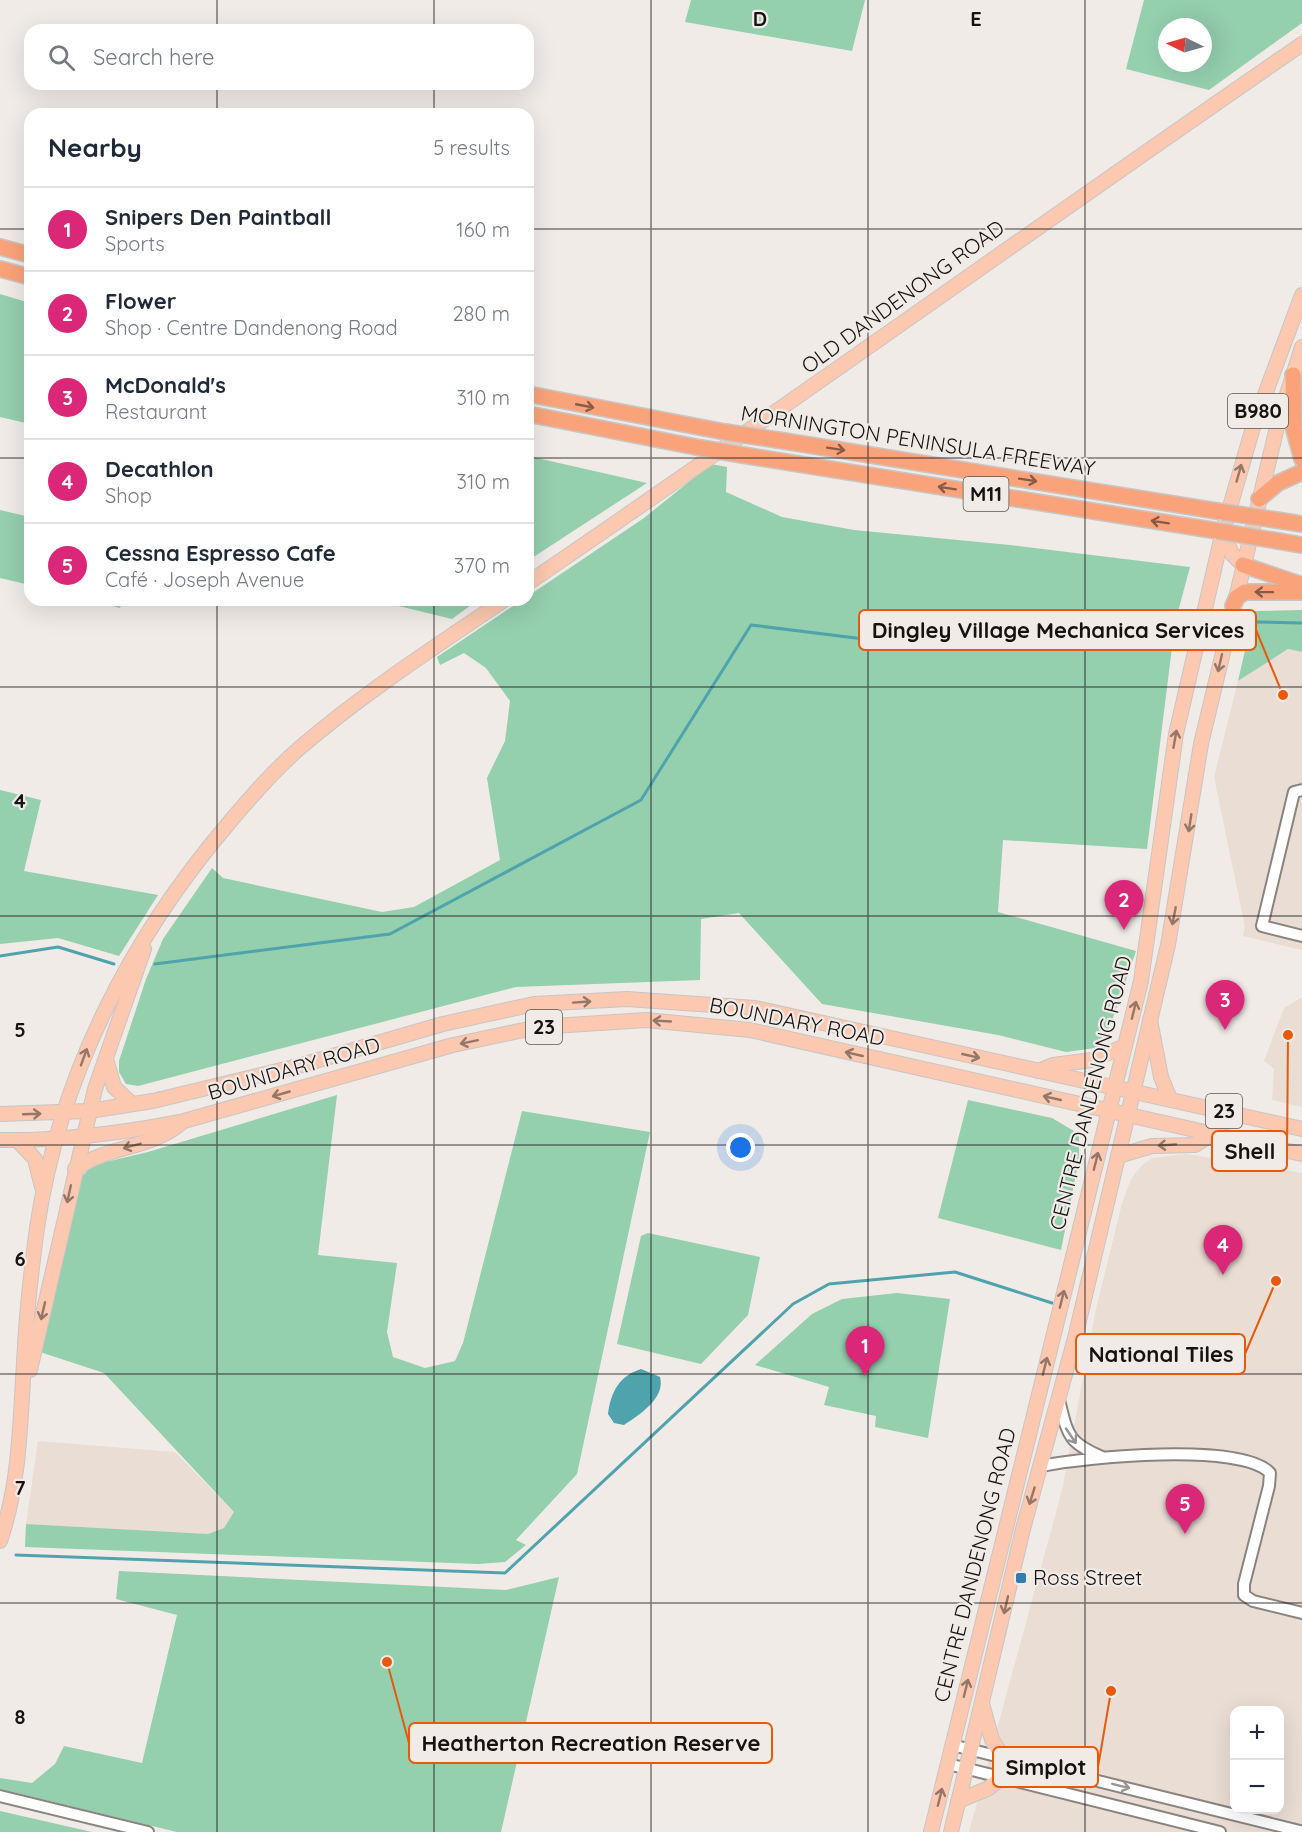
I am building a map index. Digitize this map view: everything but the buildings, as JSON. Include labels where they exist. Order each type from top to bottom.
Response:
[{"type":"highway","points":[[0,247],[24,253]]},
{"type":"highway","points":[[0,269],[24,275]]},
{"type":"highway","points":[[1293,375],[1294,430],[1302,459]]},
{"type":"highway","name":"MORNINGTON PENINSULA FREEWAY","points":[[534,394],[725,432],[1302,524]]},
{"type":"highway","name":"MORNINGTON PENINSULA FREEWAY","points":[[534,415],[701,448],[1302,545]]},
{"type":"highway","points":[[1259,499],[1278,483],[1302,471]]},
{"type":"highway","points":[[1243,565],[1302,585]]},
{"type":"highway","points":[[1233,606],[1238,595],[1247,592],[1302,592]]},
{"type":"main road","name":"OLD DANDENONG ROAD","points":[[534,579],[782,410],[1047,219],[1302,44]]},
{"type":"main road","name":"CENTRE DANDENONG ROAD","points":[[931,1832],[1125,1047],[1149,940],[1176,734],[1221,531],[1254,424],[1302,295]]},
{"type":"main road","name":"CENTRE DANDENONG ROAD","points":[[951,1832],[1023,1529],[1059,1400],[1175,912],[1201,744],[1233,606],[1259,499],[1302,347]]},
{"type":"main road","points":[[1243,565],[1232,554],[1221,531],[1259,499]]},
{"type":"main road","points":[[0,1541],[14,1494],[20,1454],[21,1411],[32,1273],[44,1194],[56,1139],[100,1017],[126,966],[219,835],[300,747],[364,697],[495,606]]},
{"type":"main road","points":[[21,1411],[89,1111],[106,1054],[152,927]]},
{"type":"main road","name":"BOUNDARY ROAD","points":[[0,1114],[89,1111],[132,1104],[219,1087],[443,1024],[534,1004],[627,999],[755,1008],[1302,1129]]},
{"type":"main road","points":[[1150,1019],[1161,1077],[1170,1099]]},
{"type":"main road","name":"BOUNDARY ROAD","points":[[0,1140],[82,1137],[184,1121],[453,1046],[538,1028],[611,1021],[687,1022],[750,1030],[1302,1154]]},
{"type":"main road","points":[[1038,1071],[1053,1065],[1092,1060],[1125,1047],[1141,1053]]},
{"type":"main road","points":[[106,1054],[107,1070],[114,1087],[132,1104]]},
{"type":"main road","points":[[75,1169],[94,1157],[157,1139],[184,1121]]},
{"type":"main road","points":[[1118,1156],[1152,1146],[1195,1145],[1214,1133]]},
{"type":"main road","points":[[18,1140],[37,1163],[44,1194]]},
{"type":"main road","points":[[982,1703],[992,1740],[1003,1757]]},
{"type":"main road","points":[[958,1801],[989,1788],[1001,1778]]},
{"type":"street","points":[[1302,790],[1294,792],[1262,926],[1302,936]]},
{"type":"street","points":[[1059,1400],[1065,1427],[1071,1439],[1081,1448],[1102,1457]]},
{"type":"street","points":[[1041,1466],[1102,1457],[1220,1455],[1263,1465],[1270,1473],[1269,1486],[1244,1584],[1244,1595],[1254,1601],[1302,1613]]},
{"type":"street","points":[[952,1745],[1301,1830]]},
{"type":"street","points":[[948,1764],[1220,1832]]},
{"type":"street","points":[[0,1796],[148,1832]]},
{"type":"shaded area","points":[[1288,649],[1302,652],[1302,950],[1243,936],[1245,927],[1214,777],[1238,681]]},
{"type":"shaded area","points":[[1302,997],[1302,1107],[1272,1100],[1274,1069],[1264,1061],[1284,1008]]},
{"type":"shaded area","points":[[1187,1154],[1302,1173],[1302,1832],[969,1832],[1062,1490],[1096,1309],[1122,1203],[1131,1179],[1142,1165],[1152,1158]]},
{"type":"shaded area","points":[[38,1441],[175,1452],[234,1512],[224,1528],[208,1534],[26,1524]]},
{"type":"green space","points":[[691,0],[865,0],[852,51],[685,22]]},
{"type":"green space","points":[[1144,0],[1302,0],[1302,23],[1209,90],[1126,69]]},
{"type":"green space","points":[[0,294],[24,301],[24,423],[0,417]]},
{"type":"green space","points":[[534,457],[647,483],[535,556]]},
{"type":"green space","points":[[711,464],[727,467],[726,492],[782,517],[854,530],[1010,545],[1190,567],[1175,623],[1147,849],[1003,840],[998,912],[1136,951],[1106,1038],[1095,1048],[1066,1052],[998,1035],[822,1004],[739,913],[701,919],[700,980],[516,987],[138,1086],[126,1084],[119,1072],[119,1061],[146,979],[163,939],[212,868],[223,878],[382,912],[414,907],[500,860],[487,778],[505,741],[510,701],[486,668],[464,653],[440,665],[437,657],[513,606],[534,606],[534,592],[644,518]]},
{"type":"green space","points":[[0,510],[24,516],[24,584],[0,578]]},
{"type":"green space","points":[[399,606],[470,606],[452,619]]},
{"type":"green space","points":[[1302,610],[1302,652],[1288,649],[1238,681],[1254,611]]},
{"type":"green space","points":[[0,790],[41,800],[24,871],[158,895],[119,956],[58,938],[0,944]]},
{"type":"green space","points":[[337,1095],[318,1255],[397,1263],[387,1332],[393,1357],[425,1368],[455,1361],[463,1343],[522,1111],[650,1132],[577,1474],[516,1540],[526,1545],[505,1562],[478,1564],[25,1547],[26,1524],[208,1534],[224,1528],[234,1512],[104,1373],[40,1352],[80,1178],[93,1165],[148,1152]]},
{"type":"green space","points":[[968,1100],[1052,1118],[1079,1134],[1079,1159],[1061,1250],[938,1218]]},
{"type":"green space","points":[[648,1233],[760,1257],[748,1315],[701,1364],[617,1344],[641,1236]]},
{"type":"green space","points":[[897,1293],[950,1299],[928,1438],[875,1427],[876,1416],[824,1405],[829,1387],[755,1365],[812,1314],[842,1299]]},
{"type":"green space","points":[[119,1571],[506,1590],[559,1577],[501,1832],[177,1832],[0,1789],[0,1778],[32,1783],[55,1764],[64,1746],[142,1763],[177,1615],[116,1599]]},
{"type":"green space","points":[[0,1811],[92,1832],[0,1832]]},
{"type":"water","points":[[641,1369],[660,1377],[659,1392],[644,1411],[630,1421],[624,1425],[614,1423],[608,1414],[617,1386],[627,1376]]},
{"type":"waterway","points":[[155,964],[390,934],[641,800],[751,625],[888,642],[1154,611],[1184,612]]},
{"type":"waterway","points":[[1256,622],[1302,623]]},
{"type":"waterway","points":[[0,956],[58,947],[114,964]]},
{"type":"waterway","points":[[16,1555],[505,1573],[793,1304],[829,1284],[955,1272],[1052,1303]]},
{"type":"place","name":"Dingley Village Mechanica Services","points":[[1283,695]]},
{"type":"place","name":"Flower","points":[[1124,930]]},
{"type":"place","name":"McDonald's","points":[[1225,1030]]},
{"type":"place","name":"Shell","points":[[1288,1035]]},
{"type":"place","name":"Decathlon","points":[[1223,1275]]},
{"type":"place","name":"National Tiles","points":[[1276,1281]]},
{"type":"place","name":"Snipers Den Paintball","points":[[865,1376]]},
{"type":"place","name":"Cessna Espresso Cafe","points":[[1185,1534]]},
{"type":"place","name":"Ross Street","points":[[1021,1578]]},
{"type":"place","name":"Heatherton Recreation Reserve","points":[[387,1662]]},
{"type":"place","name":"Simplot","points":[[1111,1691]]}]
